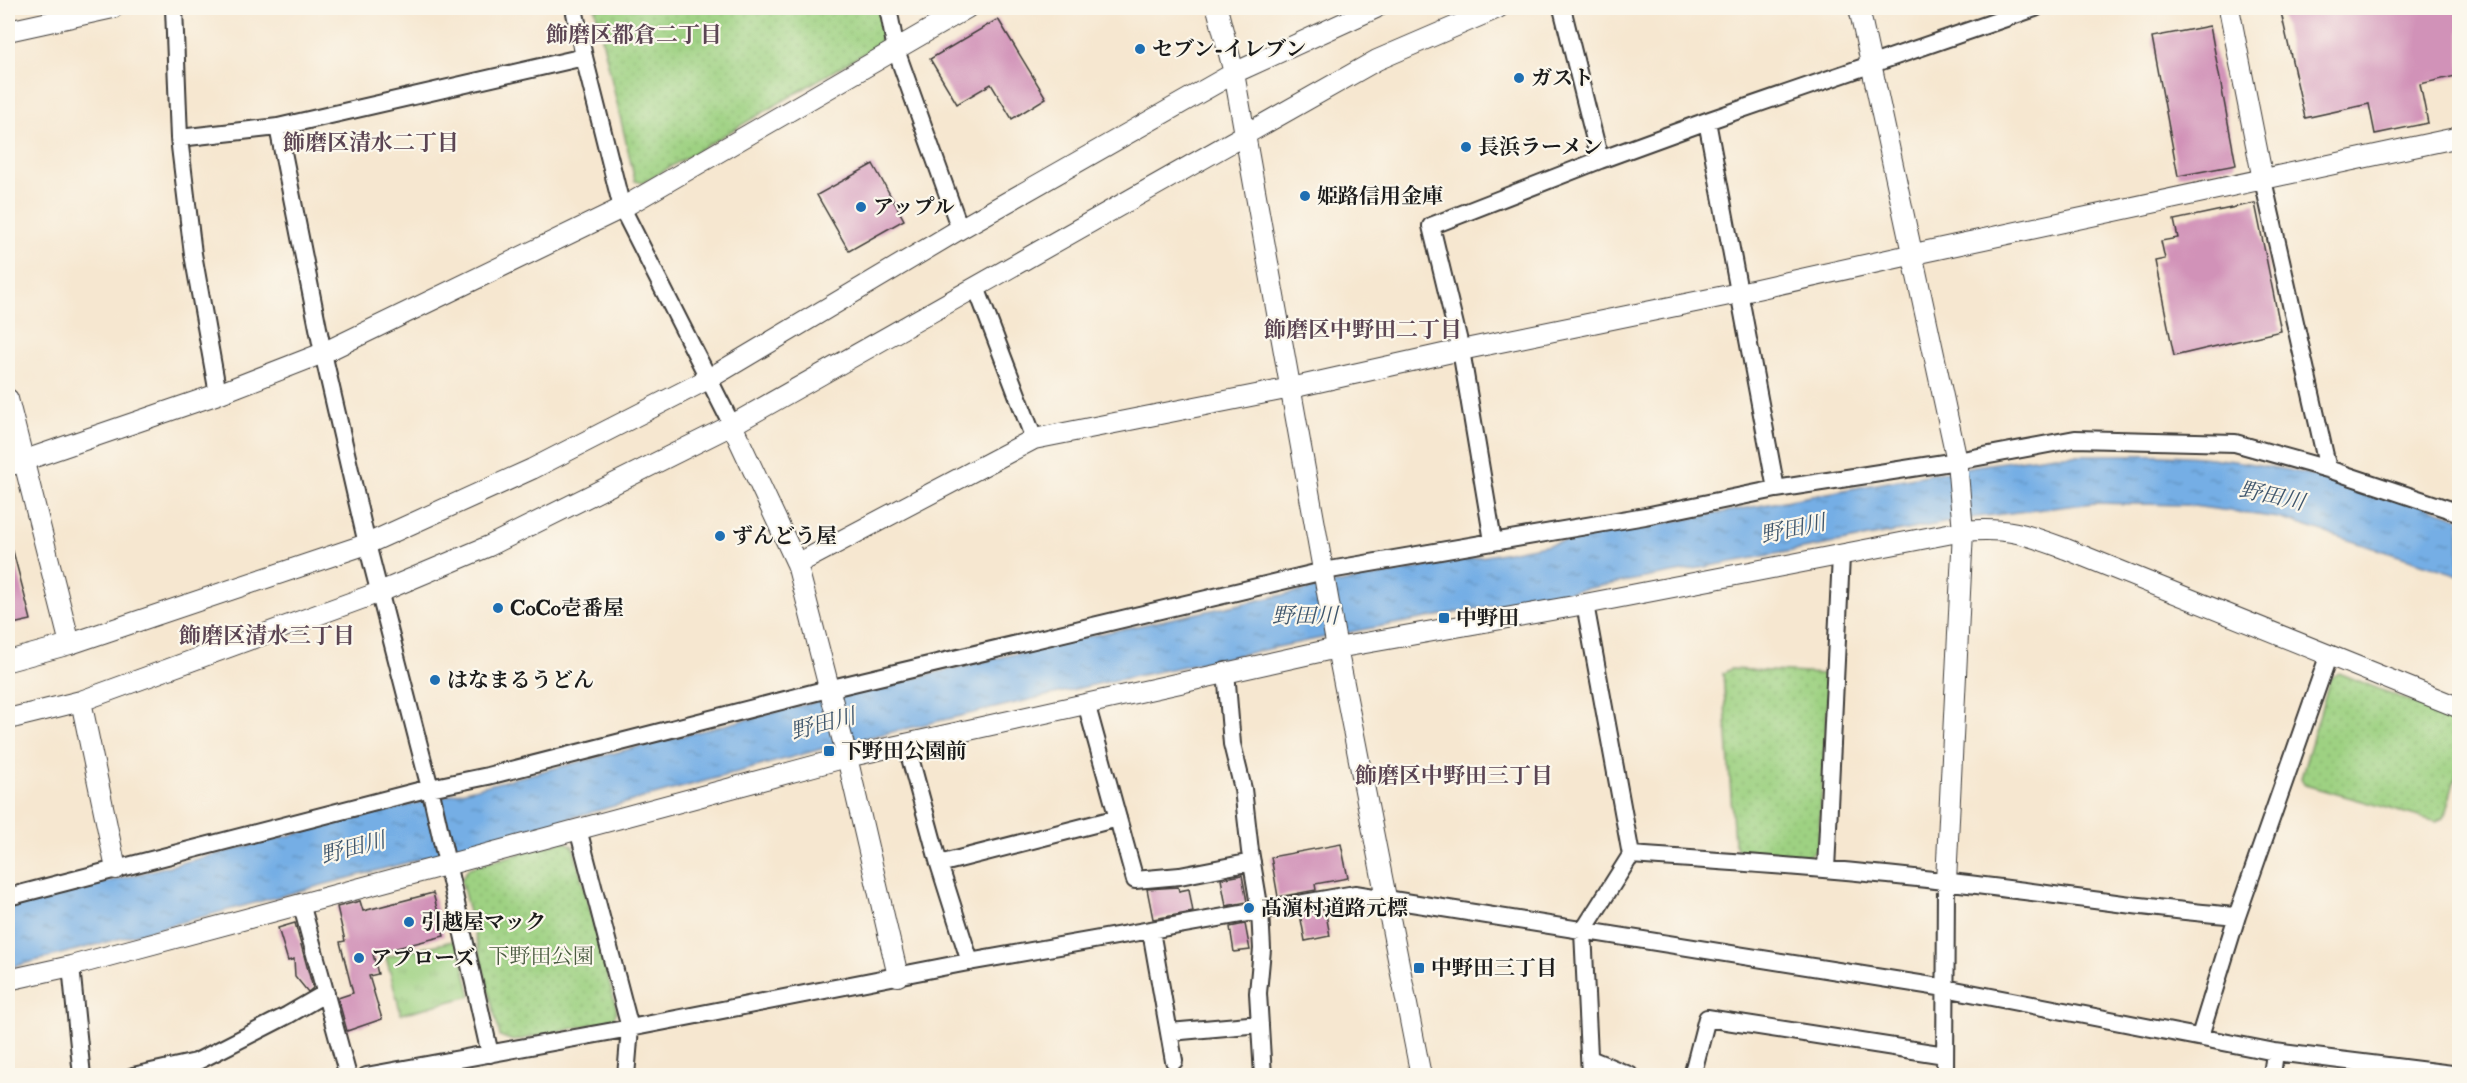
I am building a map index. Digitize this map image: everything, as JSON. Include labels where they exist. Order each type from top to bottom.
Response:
[{"type":"street","points":[[8,31],[78,12],[113,8]]},
{"type":"street","points":[[174,8],[179,138],[193,254],[218,394]]},
{"type":"street","points":[[574,8],[622,208],[710,378],[797,564],[847,757],[898,976]]},
{"type":"street","points":[[888,8],[897,50],[960,229]]},
{"type":"street","points":[[15,464],[218,394],[323,353],[622,208],[967,8]]},
{"type":"street","points":[[1217,8],[1234,73],[1337,648],[1421,1076]]},
{"type":"street","points":[[8,661],[70,644],[367,544],[532,469],[710,378],[960,229],[1234,73],[1376,8]]},
{"type":"street","points":[[8,719],[81,700],[380,592],[489,546],[732,425],[1377,60],[1498,8]]},
{"type":"street","points":[[1562,8],[1600,160]]},
{"type":"street","points":[[1859,8],[1957,461],[1964,531],[1946,881],[1945,1076]]},
{"type":"street","points":[[1493,541],[1461,350],[1431,226],[1707,121],[2035,8]]},
{"type":"street","points":[[2229,8],[2263,180],[2328,469]]},
{"type":"street","points":[[179,138],[278,127],[584,57]]},
{"type":"street","points":[[1707,121],[1776,489]]},
{"type":"street","points":[[278,127],[323,353],[367,544],[430,788],[490,1054]]},
{"type":"street","points":[[797,564],[1034,440],[1739,293],[2460,137]]},
{"type":"street","points":[[976,287],[1034,440]]},
{"type":"street","points":[[8,399],[15,464],[70,644]]},
{"type":"street","points":[[8,897],[430,788],[488,776],[828,689],[1323,571],[1645,516],[1776,489],[1957,461],[2076,439],[2235,443],[2328,469],[2460,513]]},
{"type":"street","points":[[8,980],[72,966],[906,743],[1337,648],[1585,604],[1964,531],[1992,528],[2018,532],[2066,549],[2460,708]]},
{"type":"street","points":[[1826,869],[1841,556]]},
{"type":"street","points":[[1585,604],[1631,855],[1583,931],[1590,1067],[1631,1076]]},
{"type":"street","points":[[2200,1036],[2237,916],[2329,654]]},
{"type":"street","points":[[1226,671],[1232,744],[1243,789],[1260,911],[1262,949],[1258,993],[1263,1076]]},
{"type":"street","points":[[81,700],[116,869]]},
{"type":"street","points":[[1086,703],[1135,880],[1180,876],[1252,862]]},
{"type":"street","points":[[906,743],[939,864],[970,962]]},
{"type":"street","points":[[939,864],[1118,818]]},
{"type":"street","points":[[578,829],[630,1028],[627,1076]]},
{"type":"street","points":[[1631,855],[1826,869],[1946,881],[2164,910],[2237,916]]},
{"type":"street","points":[[366,1076],[970,962],[1355,894],[1945,988],[2275,1052],[2460,1075]]},
{"type":"street","points":[[301,903],[348,1076]]},
{"type":"street","points":[[1151,931],[1174,1061]]},
{"type":"street","points":[[72,966],[82,1076]]},
{"type":"street","points":[[133,1076],[196,1062],[326,993]]},
{"type":"street","points":[[1692,1076],[1707,1018],[1945,1055]]},
{"type":"street","points":[[1170,1032],[1260,1024]]},
{"type":"street","points":[[2272,1076],[2275,1052]]},
{"type":"green space","points":[[595,8],[879,8],[884,34],[878,45],[643,183],[635,181]]},
{"type":"green space","points":[[1731,669],[1825,674],[1829,680],[1818,848],[1808,856],[1740,853],[1734,843],[1723,673]]},
{"type":"green space","points":[[2339,673],[2459,721],[2459,765],[2444,818],[2437,822],[2305,785],[2301,778],[2330,679]]},
{"type":"green space","name":"下野田公園","points":[[564,841],[573,846],[617,1011],[613,1020],[513,1041],[500,1036],[461,880],[469,868]]},
{"type":"green space","points":[[457,940],[471,996],[401,1014],[386,957]]},
{"type":"water","name":"野田川","points":[[2055,455],[2152,455],[2211,458],[2305,474],[2399,498],[2459,518],[2459,575],[2279,518],[2186,505],[2093,503],[1977,517],[1361,630],[1097,684],[836,745],[428,857],[8,968],[8,907],[823,700],[1085,637],[1350,581],[1975,466]]},
{"type":"building","points":[[2280,8],[2460,8],[2460,75],[2420,84],[2428,123],[2375,134],[2369,104],[2305,118]]},
{"type":"building","points":[[998,19],[1046,98],[1012,119],[991,84],[957,104],[930,59]]},
{"type":"building","points":[[2210,26],[2236,165],[2178,176],[2152,37]]},
{"type":"building","name":"アップル","points":[[873,164],[904,220],[849,251],[817,195]]},
{"type":"building","points":[[2255,203],[2281,331],[2174,356],[2155,261],[2165,259],[2161,241],[2178,238],[2174,220]]},
{"type":"building","points":[[8,551],[13,551],[31,620],[8,625]]},
{"type":"building","points":[[1341,844],[1348,878],[1315,884],[1316,890],[1278,897],[1271,857]]},
{"type":"building","points":[[1242,875],[1247,902],[1226,906],[1221,879]]},
{"type":"building","points":[[1178,887],[1179,891],[1189,889],[1193,912],[1153,919],[1147,889]]},
{"type":"building","points":[[433,893],[444,936],[373,954],[378,974],[369,976],[382,1019],[347,1031],[338,998],[353,993],[340,942],[345,941],[337,907],[360,901],[363,911]]},
{"type":"building","points":[[1319,911],[1320,915],[1326,914],[1330,936],[1305,941],[1300,914]]},
{"type":"building","points":[[295,923],[313,988],[308,992],[295,976],[294,959],[288,961],[278,928]]},
{"type":"building","points":[[1245,924],[1250,950],[1234,952],[1230,927]]},
{"type":"place","name":"セブン-イレブン","points":[[1140,49]]},
{"type":"place","name":"ガスト","points":[[1519,78]]},
{"type":"place","name":"長浜ラーメン","points":[[1466,147]]},
{"type":"place","name":"姫路信用金庫","points":[[1305,196]]},
{"type":"place","name":"アップル","points":[[861,207]]},
{"type":"place","name":"ずんどう屋","points":[[720,536]]},
{"type":"place","name":"CoCo壱番屋","points":[[498,608]]},
{"type":"place","name":"中野田","points":[[1444,618]]},
{"type":"place","name":"はなまるうどん","points":[[435,680]]},
{"type":"place","name":"下野田公園前","points":[[829,751]]},
{"type":"place","name":"髙濵村道路元標","points":[[1249,908]]},
{"type":"place","name":"引越屋マック","points":[[409,922]]},
{"type":"place","name":"アプローズ","points":[[359,958]]},
{"type":"place","name":"中野田三丁目","points":[[1419,968]]},
{"type":"district","name":"飾磨区都倉二丁目","points":[[634,35]]},
{"type":"district","name":"飾磨区清水二丁目","points":[[371,143]]},
{"type":"district","name":"飾磨区中野田二丁目","points":[[1363,330]]},
{"type":"district","name":"飾磨区清水三丁目","points":[[267,636]]},
{"type":"district","name":"飾磨区中野田三丁目","points":[[1454,776]]}]
